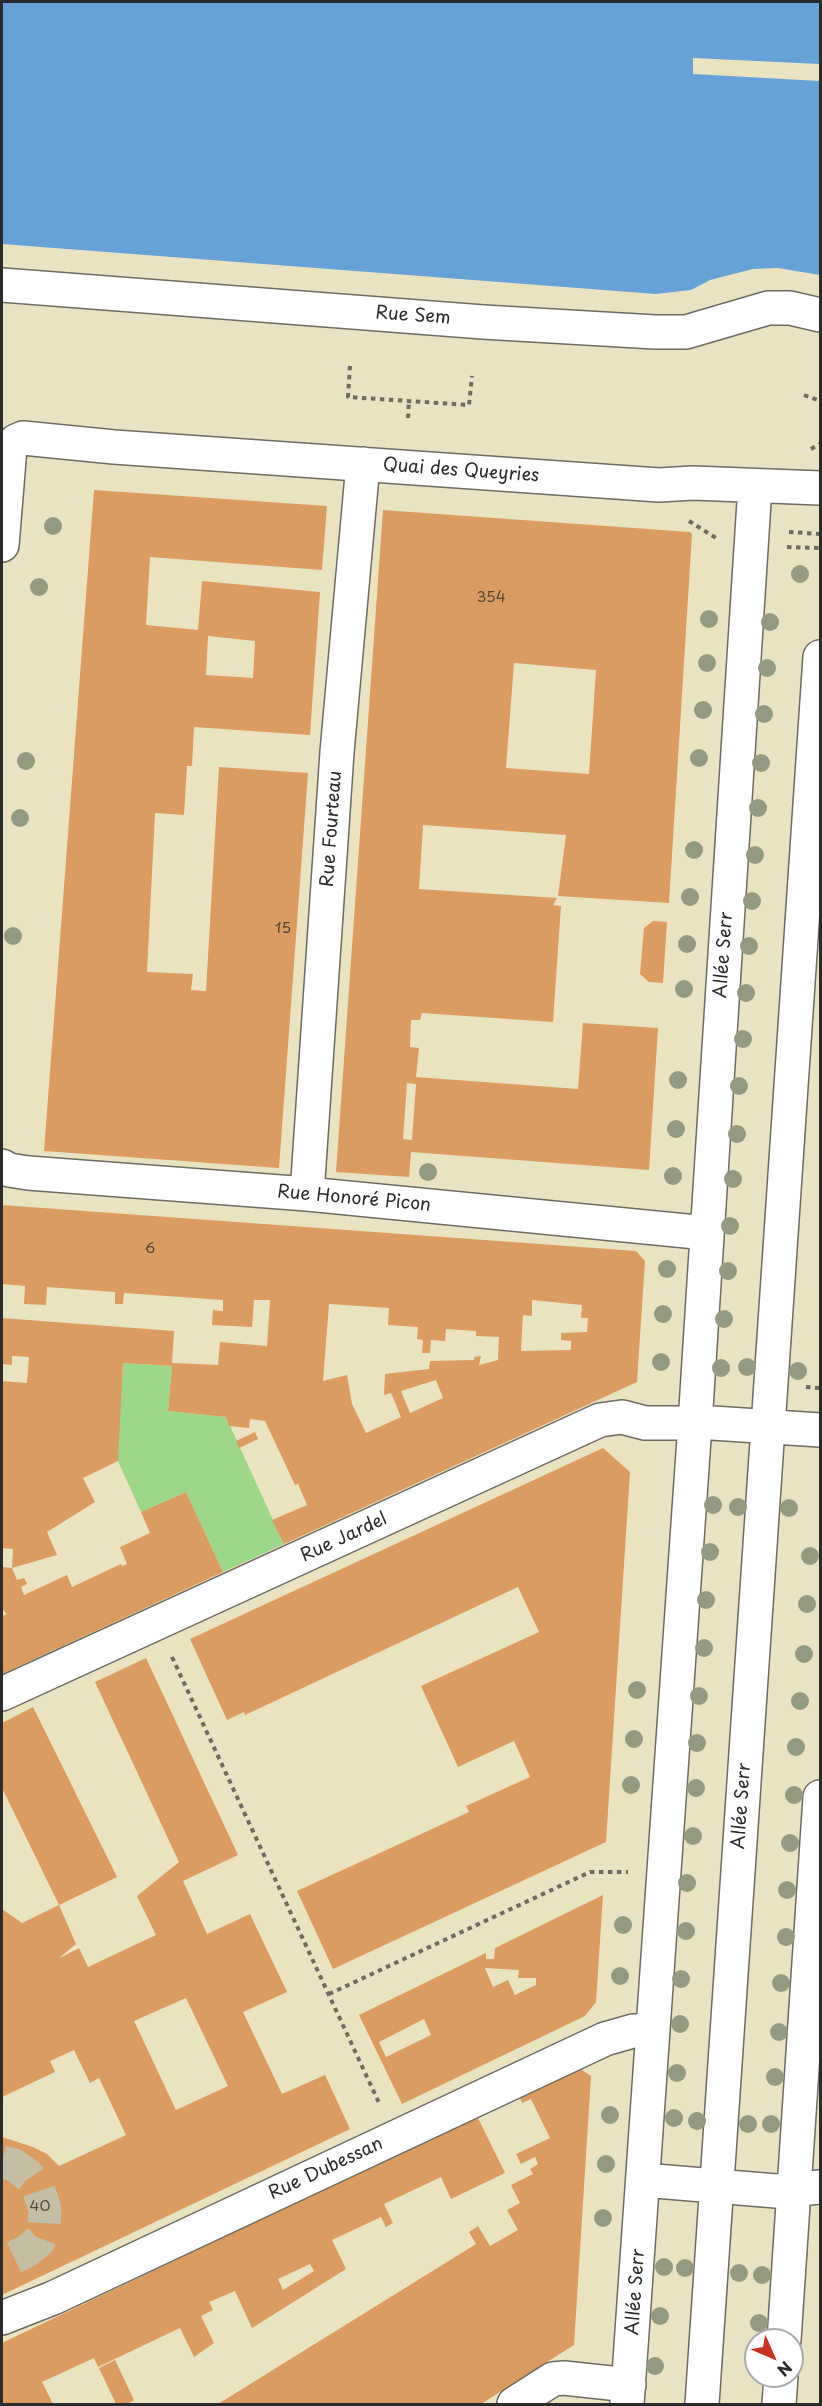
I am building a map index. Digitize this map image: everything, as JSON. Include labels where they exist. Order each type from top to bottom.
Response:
[{"type":"street","name":"Rue Sem","points":[[2,285],[483,322],[656,332],[686,332],[768,308],[790,308],[820,315]]},
{"type":"street","name":"Quai des Queyries","points":[[5,448],[23,438],[659,485],[693,483],[820,488]]},
{"type":"street","points":[[2,545],[5,448]]},
{"type":"street","name":"Rue Fourteau","points":[[307,1194],[337,752],[363,464]]},
{"type":"street","name":"Allée Serr","points":[[628,2395],[695,1424],[755,486]]},
{"type":"street","name":"Allée Serr","points":[[702,2404],[820,657]]},
{"type":"street","name":"Rue Honoré Picon","points":[[2,1166],[9,1170],[28,1173],[307,1194],[706,1233]]},
{"type":"street","name":"Rue Jardel","points":[[2,1694],[600,1420],[622,1417],[645,1423],[695,1424]]},
{"type":"street","points":[[695,1424],[820,1430]]},
{"type":"street","points":[[786,2328],[808,2188],[820,1797]]},
{"type":"street","name":"Rue Dubessan","points":[[2,2318],[53,2298],[394,2136],[605,2039],[633,2031],[653,2031]]},
{"type":"street","points":[[643,2180],[776,2191],[808,2188]]},
{"type":"street","points":[[514,2404],[553,2379],[564,2378],[628,2395]]},
{"type":"street","points":[[778,2404],[780,2388]]},
{"type":"path","points":[[350,366],[348,397],[468,405],[471,376]]},
{"type":"path","points":[[804,395],[820,401]]},
{"type":"path","points":[[408,418],[409,400]]},
{"type":"path","points":[[157,1624],[394,2136]]},
{"type":"path","points":[[329,1994],[590,1872],[664,1872]]},
{"type":"green space","points":[[123,1363],[172,1366],[168,1411],[226,1417],[284,1544],[223,1572],[186,1492],[141,1512],[116,1457]]},
{"type":"water","points":[[2,2],[820,2],[820,275],[778,268],[753,269],[710,280],[691,290],[656,294],[2,244]]},
{"type":"pier","points":[[693,58],[820,64],[820,81],[693,74]]},
{"type":"building","points":[[94,490],[327,506],[322,570],[150,557],[146,625],[198,630],[202,581],[320,592],[310,735],[194,727],[192,766],[187,766],[184,815],[155,813],[147,972],[193,974],[191,990],[206,991],[219,767],[308,773],[279,1168],[44,1151]],"holes":[[[208,636],[255,641],[253,678],[206,675]]]},
{"type":"building","points":[[383,510],[690,532],[692,534],[669,903],[558,896],[566,835],[423,825],[419,889],[557,898],[553,905],[561,906],[553,1022],[422,1013],[420,1020],[411,1020],[410,1047],[419,1048],[416,1077],[578,1089],[583,1023],[658,1028],[649,1170],[411,1152],[409,1177],[336,1172]],"holes":[[[514,663],[596,670],[589,774],[506,768]],[[407,1083],[416,1084],[412,1140],[403,1139]]]},
{"type":"building","points":[[653,921],[667,922],[663,983],[649,982],[640,974],[644,928]]},
{"type":"building","points":[[2,1205],[636,1251],[645,1261],[637,1382],[284,1544],[272,1520],[307,1505],[265,1421],[250,1419],[249,1428],[229,1426],[226,1417],[168,1411],[172,1366],[123,1363],[118,1461],[83,1478],[95,1502],[47,1532],[57,1555],[12,1568],[13,1549],[2,1548],[2,1381],[27,1383],[29,1357],[12,1356],[12,1365],[2,1364],[2,1318],[174,1331],[172,1363],[218,1365],[220,1342],[267,1346],[270,1300],[254,1300],[252,1327],[212,1325],[213,1310],[223,1311],[223,1300],[124,1293],[123,1304],[115,1304],[115,1292],[47,1287],[46,1305],[24,1304],[25,1286],[2,1284]],"holes":[[[532,1300],[582,1305],[581,1318],[588,1318],[587,1332],[561,1333],[561,1340],[571,1341],[571,1350],[521,1351],[523,1315],[532,1316]],[[329,1304],[389,1308],[388,1325],[418,1327],[417,1339],[423,1340],[422,1353],[430,1353],[431,1340],[445,1341],[446,1329],[476,1331],[476,1336],[499,1337],[498,1360],[479,1365],[481,1356],[474,1357],[474,1360],[430,1361],[429,1369],[385,1374],[384,1395],[391,1393],[401,1417],[366,1433],[352,1404],[347,1375],[323,1381]],[[436,1380],[443,1398],[410,1413],[401,1391]]]},
{"type":"building","points":[[255,1432],[258,1439],[239,1448],[236,1441]]},
{"type":"building","points":[[603,1448],[630,1472],[606,1842],[333,1969],[297,1891],[469,1812],[466,1806],[530,1777],[514,1741],[458,1767],[421,1686],[539,1632],[518,1587],[245,1715],[244,1712],[227,1720],[190,1639]]},
{"type":"building","points":[[186,1492],[223,1572],[2,1674],[2,1616],[7,1614],[2,1609],[2,1567],[12,1568],[17,1580],[24,1578],[27,1584],[21,1587],[24,1595],[67,1575],[72,1587],[121,1564],[122,1566],[127,1564],[120,1547],[150,1533],[141,1512]]},
{"type":"building","points":[[146,1658],[238,1855],[183,1881],[207,1934],[250,1914],[287,1992],[243,2012],[282,2094],[325,2075],[350,2129],[2,2295],[2,2137],[47,2154],[59,2166],[126,2135],[99,2078],[90,2083],[74,2050],[50,2061],[55,2072],[2,2097],[2,1909],[22,1923],[59,1905],[76,1944],[58,1959],[79,1948],[88,1967],[156,1935],[137,1896],[179,1862],[95,1682]],"holes":[[[186,1998],[228,2086],[176,2110],[134,2021]]]},
{"type":"building","points":[[33,1707],[117,1877],[59,1905],[2,1788],[2,1723]]},
{"type":"building","points":[[603,1895],[596,2002],[585,2016],[402,2104],[359,2015],[486,1953],[486,1959],[494,1959],[495,1948]],"holes":[[[485,1968],[519,1970],[518,1978],[536,1978],[536,1985],[515,1995],[508,1980],[493,1987]],[[424,2019],[431,2035],[386,2057],[379,2042]]]},
{"type":"building","points":[[579,2068],[591,2076],[574,2345],[481,2404],[218,2404],[476,2244],[469,2232],[478,2226],[490,2246],[518,2230],[507,2210],[520,2203],[511,2185],[533,2174],[530,2169],[538,2164],[535,2157],[521,2164],[516,2154],[550,2138],[531,2099],[522,2103],[519,2096]]},
{"type":"building","points":[[477,2116],[505,2173],[451,2199],[441,2177],[384,2204],[393,2223],[386,2227],[381,2217],[332,2240],[346,2269],[252,2328],[235,2291],[209,2302],[213,2310],[201,2316],[214,2343],[194,2357],[180,2328],[98,2367],[94,2358],[42,2382],[53,2404],[2,2404],[2,2343]],"holes":[[[310,2264],[314,2271],[283,2290],[278,2279]]]},
{"type":"building","points":[[115,2360],[134,2400],[127,2404],[116,2404],[99,2368]]},
{"type":"tunnel","points":[[2,2162],[14,2165],[29,2176],[39,2191],[45,2209],[44,2228],[39,2241],[27,2251],[2,2263]]}]
